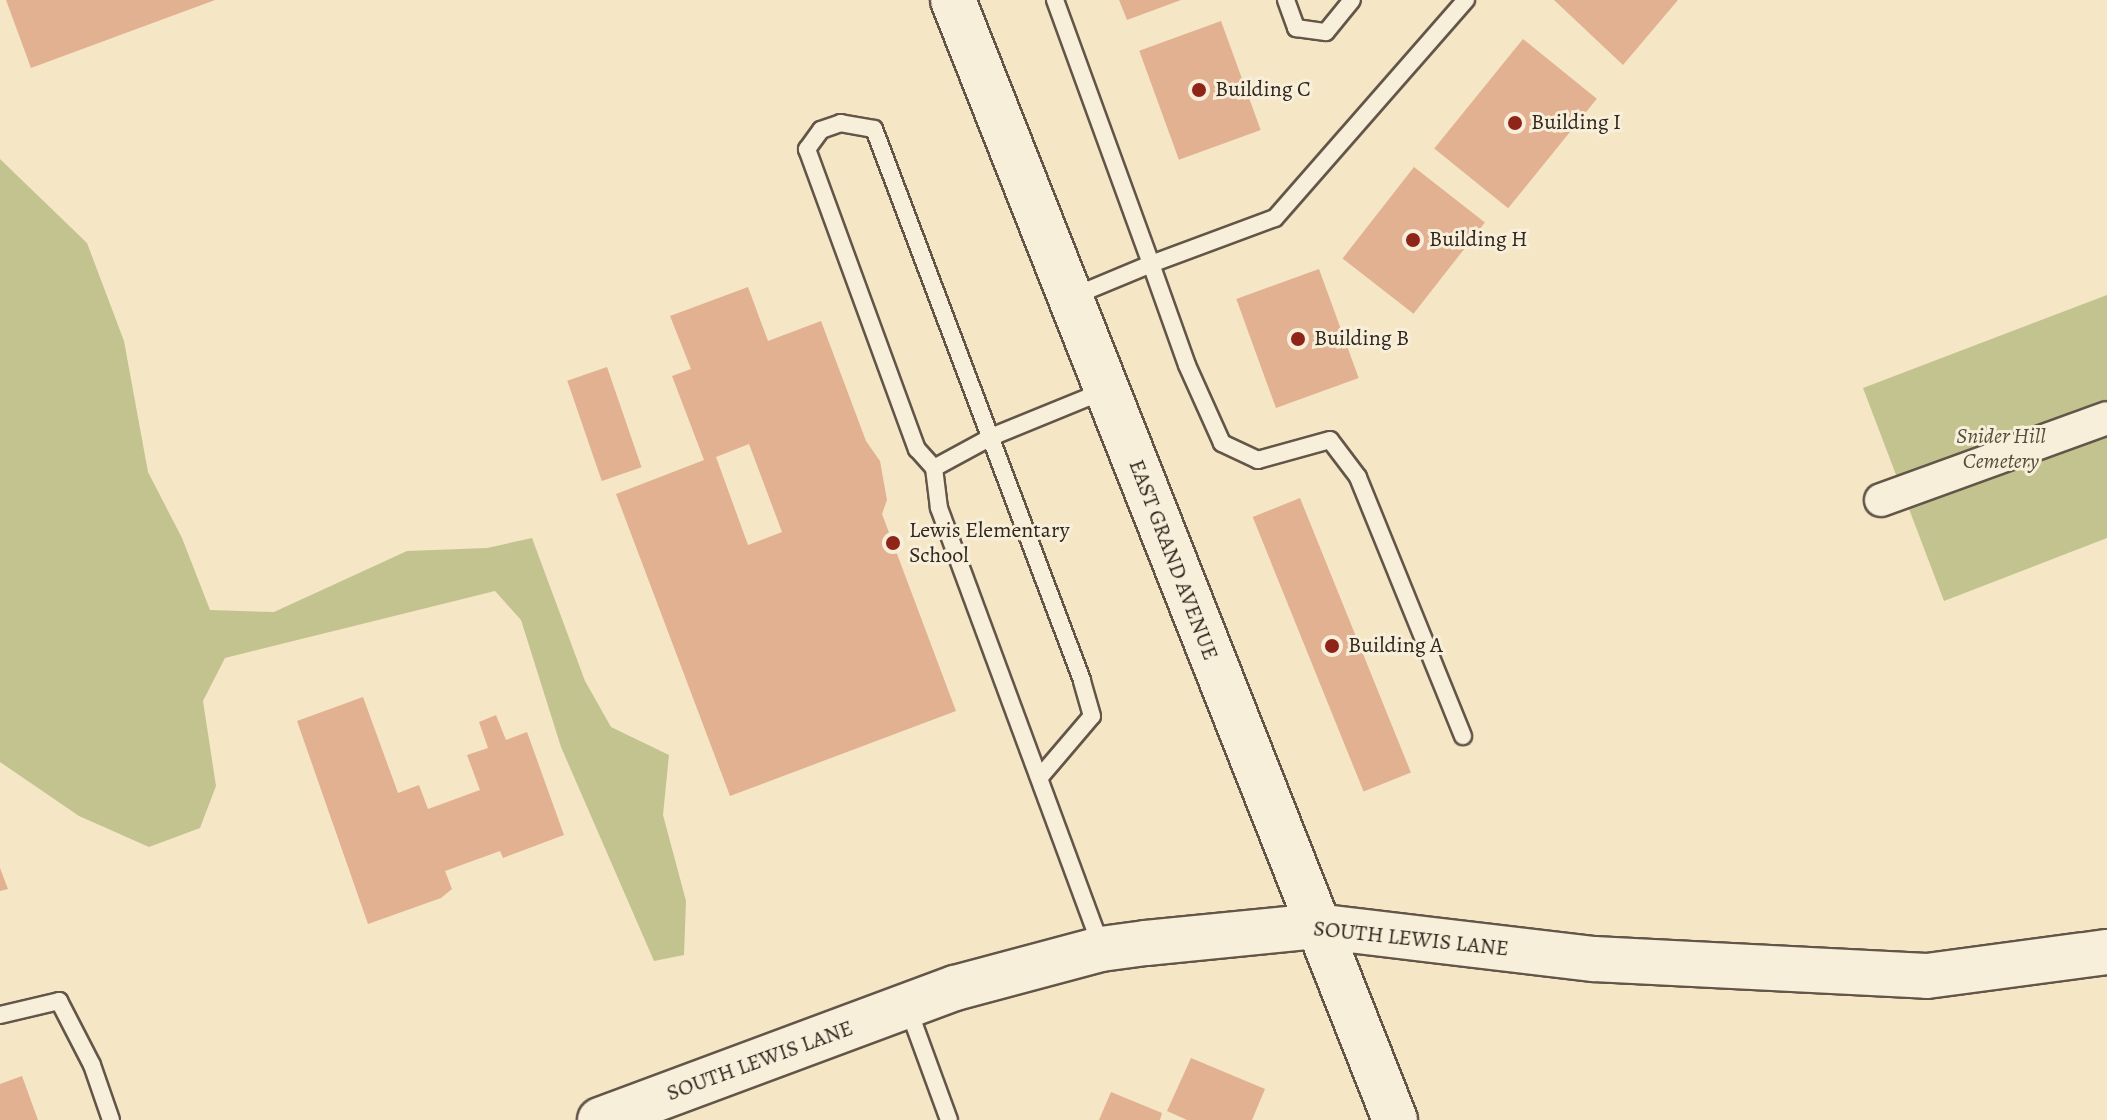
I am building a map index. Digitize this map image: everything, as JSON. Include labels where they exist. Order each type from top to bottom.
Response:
[{"type":"street","name":"EAST GRAND AVENUE","points":[[953,0],[1068,298],[1395,1120]]},
{"type":"street","points":[[1881,500],[2107,418]]},
{"type":"street","name":"SOUTH LEWIS LANE","points":[[600,1120],[908,1006],[1101,949],[1316,926],[1594,959],[1927,976],[2107,952]]},
{"type":"lane","points":[[1055,0],[1187,365],[1222,443],[1258,460],[1330,440],[1358,477],[1463,736]]},
{"type":"lane","points":[[1286,0],[1296,28],[1326,32],[1352,0]]},
{"type":"lane","points":[[1068,298],[1275,218],[1466,0]]},
{"type":"lane","points":[[1040,777],[1092,716],[991,437],[874,129],[841,123],[821,130],[807,149],[917,449],[934,468],[939,508],[1101,949]]},
{"type":"lane","points":[[934,468],[991,437],[1106,390]]},
{"type":"lane","points":[[0,1015],[59,1001],[92,1065],[111,1120]]},
{"type":"lane","points":[[908,1006],[949,1120]]},
{"type":"green space","points":[[0,159],[87,243],[124,341],[148,472],[182,538],[210,610],[274,612],[407,551],[487,548],[532,538],[585,681],[611,727],[669,755],[663,815],[686,901],[684,955],[654,961],[561,747],[521,620],[495,591],[225,658],[203,701],[216,786],[200,828],[149,847],[79,816],[0,762]]},
{"type":"green space","name":"Snider Hill Cemetery","points":[[2107,295],[2107,538],[1944,601],[1863,388]]},
{"type":"building","points":[[6,0],[215,0],[31,68]]},
{"type":"building","points":[[1119,0],[1181,0],[1127,20]]},
{"type":"building","points":[[1554,0],[1678,0],[1623,65]]},
{"type":"building","name":"Building C","points":[[1221,21],[1261,130],[1179,160],[1139,51]]},
{"type":"building","name":"Building I","points":[[1523,39],[1597,99],[1508,208],[1434,149]]},
{"type":"building","name":"Building H","points":[[1414,167],[1485,222],[1414,314],[1343,258]]},
{"type":"building","name":"Building B","points":[[1319,269],[1359,378],[1276,408],[1236,299]]},
{"type":"building","points":[[748,287],[768,341],[821,321],[866,441],[880,461],[887,500],[882,514],[956,711],[730,796],[616,494],[704,460],[672,376],[691,369],[670,316]],"holes":[[[749,444],[782,532],[748,545],[716,457]]]},
{"type":"building","points":[[607,367],[642,467],[602,481],[567,381]]},
{"type":"building","name":"Building A","points":[[1300,498],[1411,772],[1364,792],[1253,517]]},
{"type":"building","points":[[363,697],[398,793],[419,785],[428,809],[480,790],[467,755],[488,748],[479,722],[496,715],[506,740],[527,732],[564,835],[503,858],[500,851],[445,871],[452,889],[441,898],[368,924],[297,721]]},
{"type":"building","points":[[0,868],[8,889],[0,891]]},
{"type":"building","points":[[1191,1058],[1265,1089],[1252,1120],[1187,1120],[1167,1111]]},
{"type":"building","points":[[22,1076],[38,1120],[0,1120],[0,1084]]},
{"type":"building","points":[[1111,1092],[1162,1113],[1160,1120],[1099,1120]]},
{"type":"place","name":"Building C","points":[[1199,90]]},
{"type":"place","name":"Building I","points":[[1515,123]]},
{"type":"place","name":"Building H","points":[[1413,240]]},
{"type":"place","name":"Building B","points":[[1298,339]]},
{"type":"place","name":"Lewis Elementary School","points":[[893,543]]},
{"type":"place","name":"Building A","points":[[1332,646]]}]
